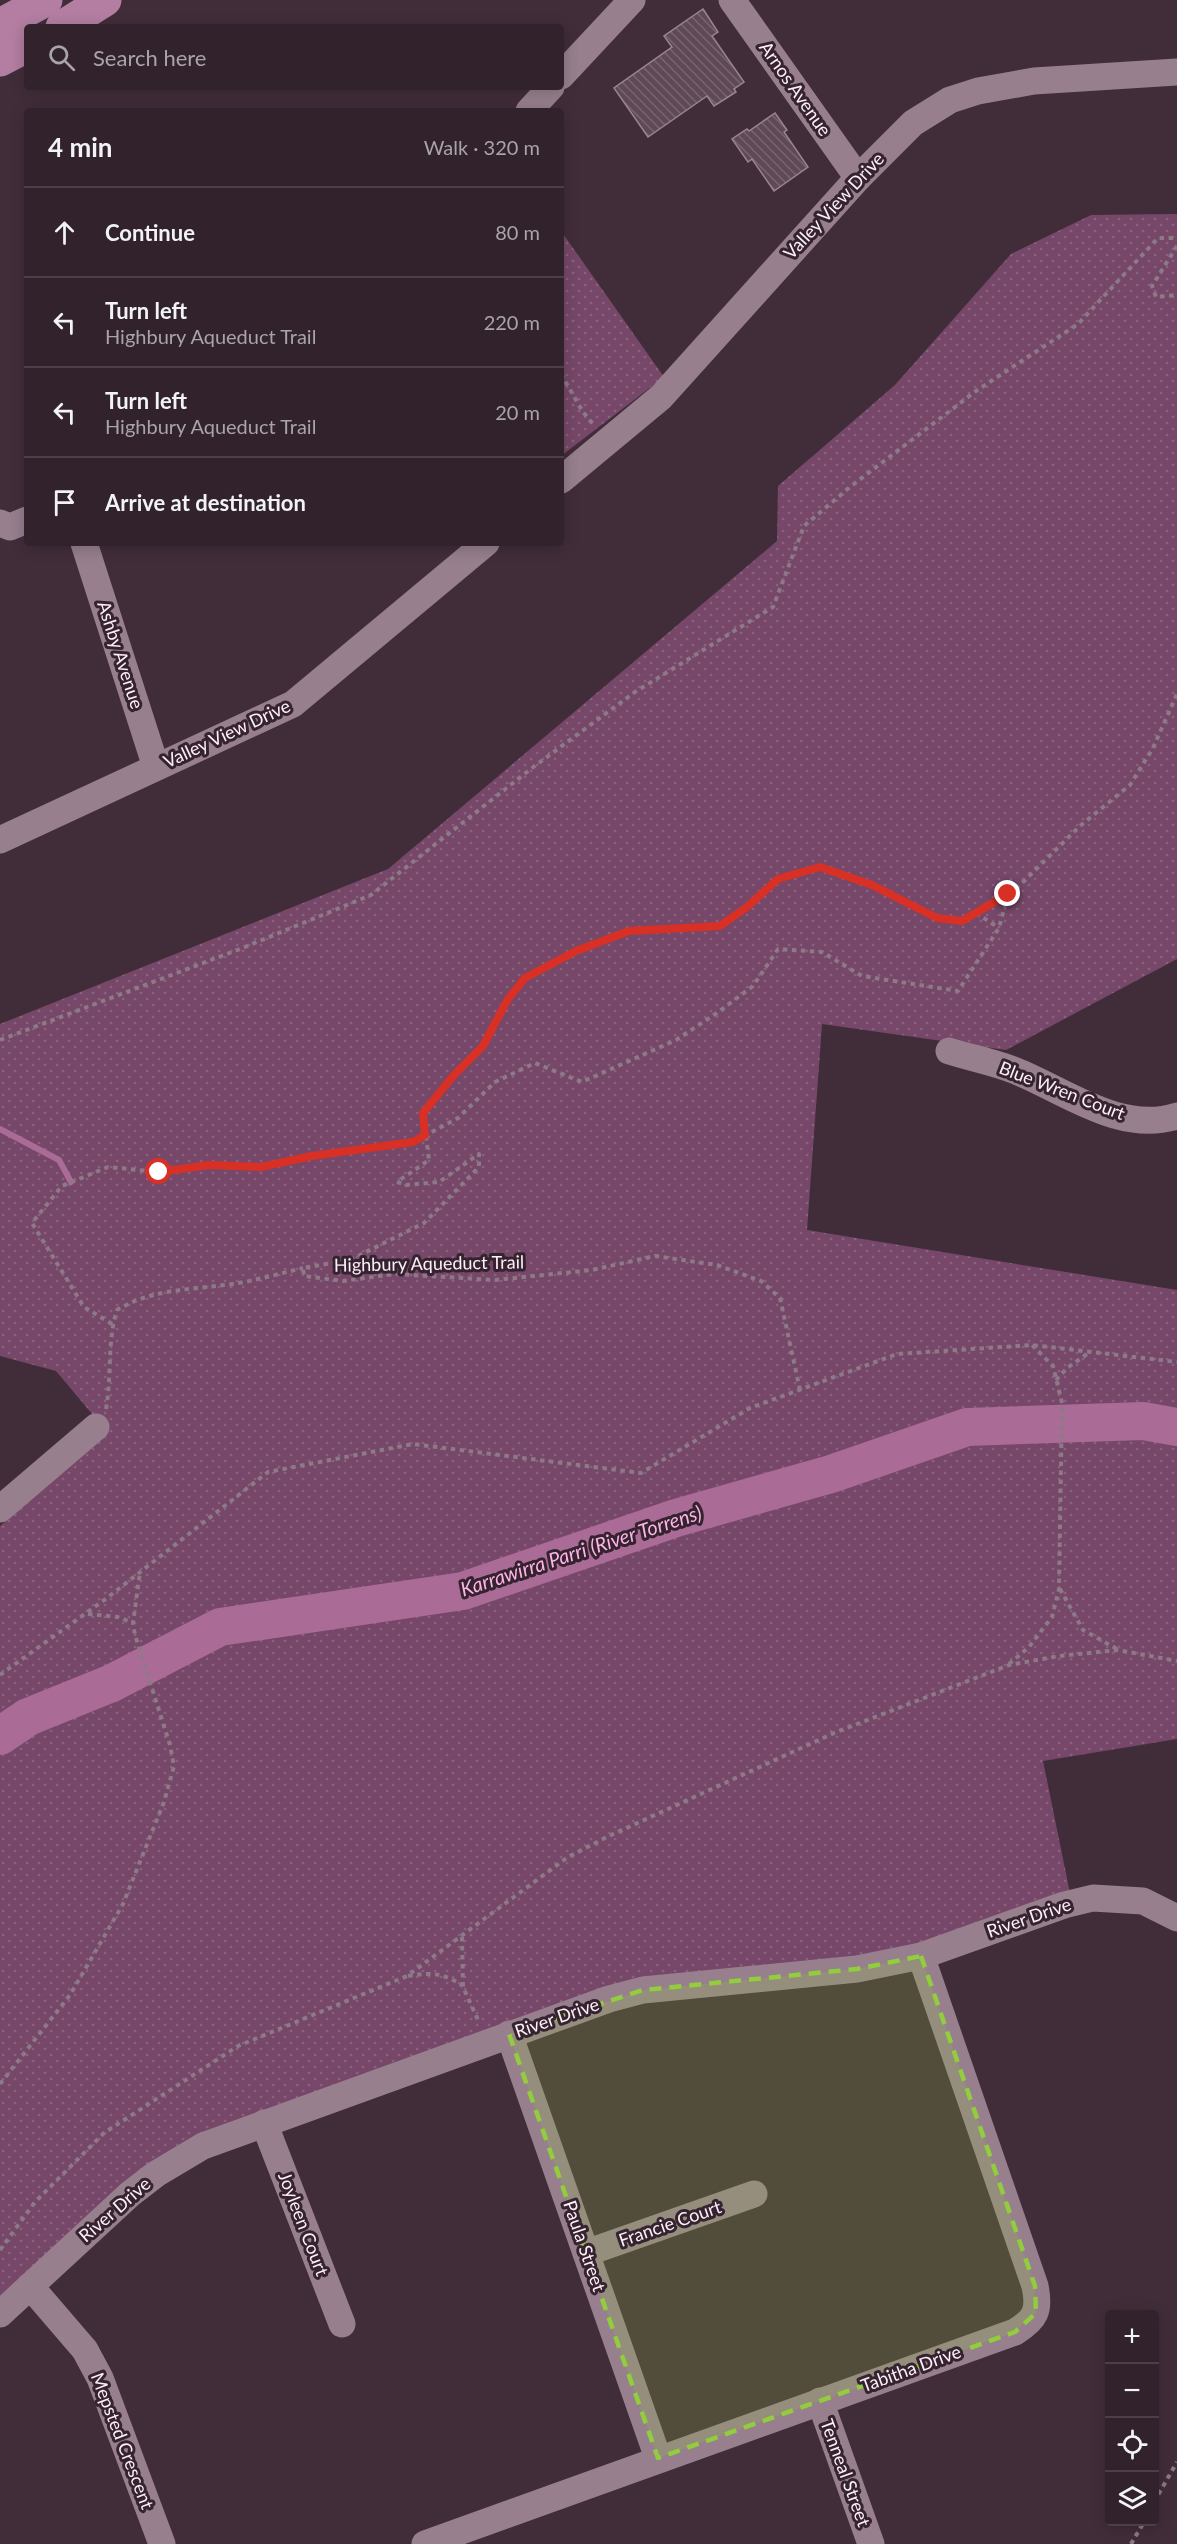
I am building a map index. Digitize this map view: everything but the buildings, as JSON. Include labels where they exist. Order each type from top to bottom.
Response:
[{"type":"main road","points":[[0,26],[46,0]]},
{"type":"main road","points":[[67,24],[105,0]]},
{"type":"main road","points":[[0,60],[24,48]]},
{"type":"street","points":[[564,73],[632,0]]},
{"type":"street","name":"Arnos Avenue","points":[[732,0],[858,178]]},
{"type":"street","name":"Valley View Drive","points":[[564,478],[661,397],[858,178],[914,123],[950,100],[978,91],[1034,81],[1177,72]]},
{"type":"street","points":[[532,108],[548,90]]},
{"type":"street","points":[[0,523],[10,527],[24,521]]},
{"type":"street","name":"Ashby Avenue","points":[[85,546],[156,767]]},
{"type":"street","name":"Valley View Drive","points":[[0,840],[294,704],[482,546]]},
{"type":"street","name":"Blue Wren Court","points":[[949,1051],[1015,1071],[1093,1108],[1124,1118],[1156,1122],[1177,1116]]},
{"type":"street","points":[[0,1509],[96,1427]]},
{"type":"street","name":"River Drive","points":[[0,2314],[130,2194],[156,2174],[203,2146],[498,2038],[643,1990],[858,1969],[921,1956],[1064,1905],[1093,1898],[1143,1901],[1177,1918]]},
{"type":"street","name":"Tabitha Drive","points":[[431,2543],[658,2458],[1015,2332],[1029,2323],[1036,2313],[1038,2300],[1035,2286],[921,1956]]},
{"type":"street","name":"Paula Street","points":[[498,2038],[586,2253],[658,2458]]},
{"type":"street","name":"Joyleen Court","points":[[264,2123],[342,2324]]},
{"type":"street","name":"Francie Court","points":[[586,2253],[754,2194]]},
{"type":"street","name":"Mepsted Crescent","points":[[30,2286],[85,2350],[100,2378],[162,2544]]},
{"type":"street","name":"Tenneal Street","points":[[820,2401],[871,2544]]},
{"type":"path","points":[[0,1040],[240,949],[371,895],[532,768],[635,692],[773,607],[804,526],[850,487],[976,391],[1078,324],[1158,238],[1177,238]]},
{"type":"path","points":[[1177,246],[1152,286],[1156,297],[1177,295]]},
{"type":"path","points":[[564,379],[583,412],[599,431]]},
{"type":"path","name":"Highbury Aqueduct Trail","points":[[112,1323],[117,1310],[132,1300],[166,1291],[239,1283],[350,1260],[424,1223],[479,1167],[479,1154],[439,1182],[406,1185],[398,1182],[429,1160],[423,1113],[454,1075],[483,1046],[508,999],[525,978],[576,951],[629,931],[720,926],[747,907],[778,879],[820,867],[872,885],[937,918],[962,921],[1016,889],[1080,826],[1130,785],[1153,748],[1177,694]]},
{"type":"path","points":[[96,1427],[104,1418],[110,1386],[112,1323],[84,1307],[32,1223],[62,1186],[108,1167],[159,1172],[209,1165],[261,1167],[312,1156],[413,1142],[458,1118],[495,1082],[535,1063],[582,1082],[676,1040],[753,986],[778,949],[822,952],[862,976],[958,991],[999,927],[1008,894]]},
{"type":"path","points":[[976,913],[999,927]]},
{"type":"path","name":"Highbury Aqueduct Trail","points":[[303,1268],[304,1276],[343,1281],[394,1274],[495,1280],[592,1270],[655,1256],[717,1265],[761,1281],[780,1298],[800,1390]]},
{"type":"path","points":[[1009,1665],[1029,1647],[1052,1617],[1059,1588],[1062,1403],[1053,1366],[1032,1345]]},
{"type":"path","points":[[0,1675],[86,1614],[268,1472],[413,1444],[641,1473],[750,1408],[897,1354],[1032,1345],[1177,1362]]},
{"type":"path","points":[[1056,1380],[1067,1368],[1090,1352]]},
{"type":"path","points":[[0,2084],[70,1995],[123,1904],[164,1802],[174,1766],[165,1723],[133,1623],[140,1572]]},
{"type":"path","points":[[1059,1588],[1083,1630],[1118,1650]]},
{"type":"path","points":[[86,1614],[118,1617],[133,1623]]},
{"type":"path","points":[[407,1976],[568,1857],[834,1733],[1009,1665],[1059,1656],[1118,1650],[1177,1661]]},
{"type":"path","points":[[462,1936],[463,1987]]},
{"type":"path","points":[[0,2250],[35,2202],[104,2133],[237,2046],[407,1976],[429,1972],[450,1977],[463,1987],[498,2038]]},
{"type":"path","points":[[1159,2495],[1177,2462]]},
{"type":"path","points":[[1131,2544],[1142,2526]]},
{"type":"highlighted area","points":[[921,1956],[1035,2286],[1036,2313],[1015,2332],[658,2458],[509,2034],[643,1990],[857,1969]]},
{"type":"shaded area","points":[[1177,214],[1177,959],[1006,1050],[822,1024],[807,1230],[1177,1290],[1177,1739],[1043,1761],[1070,1893],[918,1945],[849,1959],[642,1980],[205,2136],[0,2303],[0,1526],[108,1433],[56,1371],[0,1356],[0,1024],[388,869],[777,541],[778,486],[895,385],[1011,254],[1091,215]]},
{"type":"shaded area","points":[[564,235],[664,377],[564,454]]},
{"type":"waterway","points":[[0,1129],[59,1160],[71,1182]]},
{"type":"waterway","name":"Karrawirra Parri (River Torrens)","points":[[0,1736],[28,1717],[112,1683],[220,1627],[463,1591],[676,1518],[831,1474],[967,1427],[1143,1421],[1177,1427]]},
{"type":"route","points":[[159,1172],[209,1165],[261,1167],[312,1156],[413,1142],[425,1135],[423,1113],[454,1075],[483,1046],[508,999],[525,978],[576,951],[629,931],[720,926],[747,907],[778,879],[820,867],[872,885],[937,918],[962,921],[1008,894]]}]
